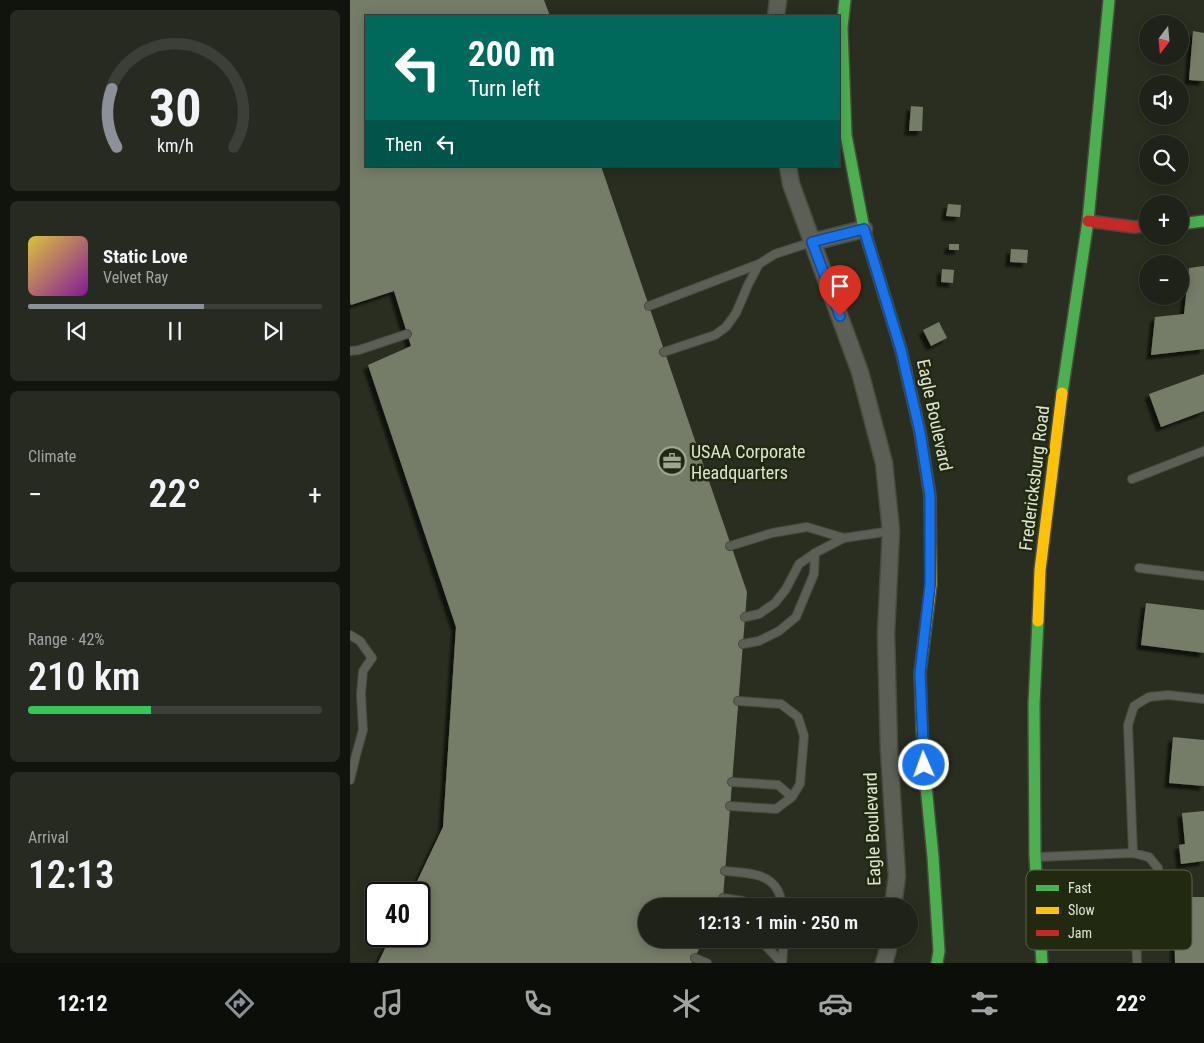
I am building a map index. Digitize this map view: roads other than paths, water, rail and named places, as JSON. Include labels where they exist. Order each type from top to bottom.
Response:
[{"type":"street","points":[[776,15],[778,0]]},
{"type":"street","name":"Eagle Boulevard","points":[[845,0],[842,28],[846,134],[864,229],[901,350],[920,432],[930,496],[930,585],[920,673],[924,765],[933,856],[939,951],[937,963]]},
{"type":"street","name":"Fredericksburg Road","points":[[1036,870],[1034,704],[1040,570],[1059,412],[1088,221],[1109,0]]},
{"type":"street","name":"Eagle Boulevard","points":[[788,167],[791,184],[860,372],[884,464],[891,531],[886,633],[888,750],[897,876],[894,898]]},
{"type":"street","points":[[1088,221],[1139,227]]},
{"type":"street","points":[[1189,223],[1204,221]]},
{"type":"street","points":[[812,242],[864,229]]},
{"type":"street","points":[[884,963],[888,948]]},
{"type":"street","name":"Fredericksburg Road","points":[[1041,950],[1042,963]]},
{"type":"lane","points":[[649,306],[759,264],[775,254],[812,242]]},
{"type":"lane","points":[[664,352],[715,335],[726,327],[736,313],[759,264]]},
{"type":"lane","points":[[350,351],[359,350],[407,334]]},
{"type":"lane","points":[[1132,479],[1204,451]]},
{"type":"lane","points":[[730,546],[772,533],[807,526],[844,538]]},
{"type":"lane","points":[[745,617],[759,614],[775,603],[786,589],[799,564],[815,553],[844,538],[891,531]]},
{"type":"lane","points":[[743,644],[759,642],[779,631],[796,617],[814,574],[815,553]]},
{"type":"lane","points":[[1139,568],[1204,576]]},
{"type":"lane","points":[[350,635],[360,642],[372,658],[364,671],[361,694],[363,730],[350,780]]},
{"type":"lane","points":[[1132,853],[1128,725],[1134,706],[1149,697],[1168,695],[1204,699]]},
{"type":"lane","points":[[730,806],[776,808],[792,797],[800,784],[804,736],[798,717],[781,704],[738,701]]},
{"type":"lane","points":[[732,782],[778,785],[792,797]]},
{"type":"lane","points":[[1035,857],[1132,853],[1148,857],[1158,870]]},
{"type":"lane","points":[[725,871],[751,873],[768,878],[776,886],[781,898]]},
{"type":"lane","points":[[768,948],[782,963],[783,948]]},
{"type":"lane","points":[[1137,950],[1137,963]]},
{"type":"lane","points":[[694,958],[707,963]]},
{"type":"place","name":"USAA Corporate Headquarters","points":[[672,461]]}]
